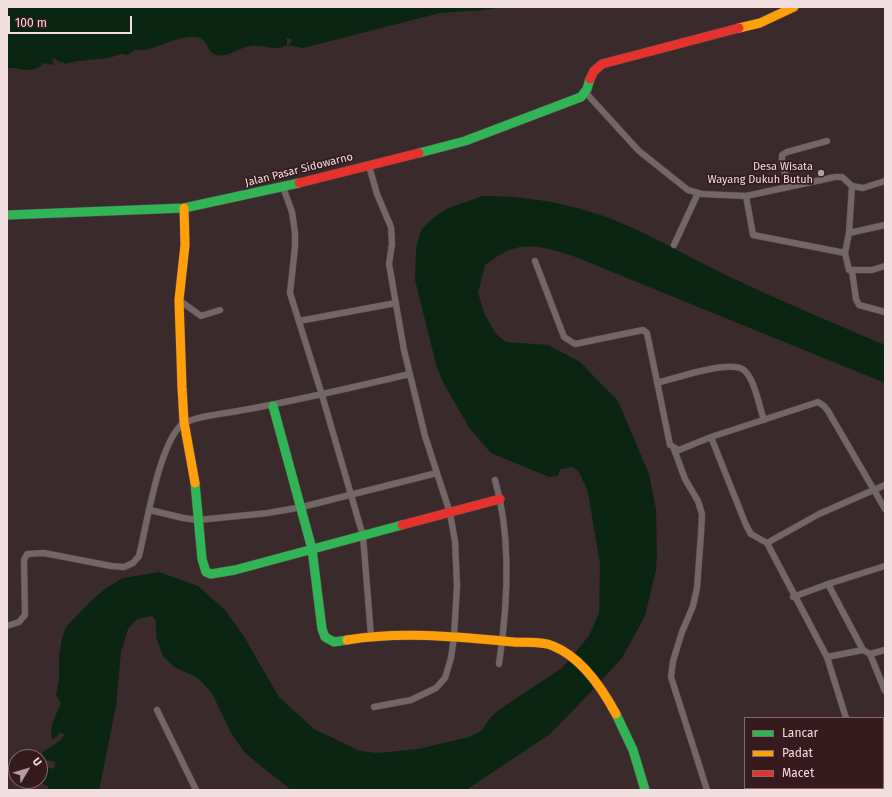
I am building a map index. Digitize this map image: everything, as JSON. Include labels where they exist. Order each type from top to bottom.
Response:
[{"type":"street","points":[[794,7],[760,23],[602,64],[593,71],[586,93],[652,163],[688,190],[698,193],[746,196],[835,177],[842,177],[852,186],[863,188],[885,181]]},
{"type":"street","name":"Jalan Pasar Sidowarno","points":[[7,215],[184,208],[284,187],[465,141],[576,100],[586,93]]},
{"type":"street","points":[[788,186],[782,164],[782,155],[787,152],[827,141]]},
{"type":"street","points":[[369,166],[377,194],[391,227],[392,244],[389,264],[396,303],[410,374],[425,436],[450,513],[455,542],[457,586],[454,637],[451,658],[445,678],[436,688],[411,700],[374,708]]},
{"type":"street","points":[[852,186],[849,233],[845,253],[847,266],[852,271],[856,299],[859,305],[885,312]]},
{"type":"street","points":[[284,187],[292,212],[296,247],[290,293],[322,395],[362,536],[371,636]]},
{"type":"street","points":[[674,245],[698,193]]},
{"type":"street","points":[[746,196],[753,235],[845,253]]},
{"type":"street","points":[[184,208],[185,245],[179,300],[184,422],[194,474],[202,559],[206,572],[211,574],[235,570],[500,499]]},
{"type":"street","points":[[849,233],[885,225]]},
{"type":"street","points":[[535,261],[564,337],[575,344],[643,330],[649,336],[670,445],[674,449],[685,479],[698,501],[702,514],[697,588],[693,606],[682,632],[673,661],[671,677],[707,790]]},
{"type":"street","points":[[852,271],[872,270],[885,266]]},
{"type":"street","points":[[179,300],[201,316],[220,310]]},
{"type":"street","points":[[299,321],[396,303]]},
{"type":"street","points":[[657,383],[717,368],[736,366],[745,370],[750,378],[764,420]]},
{"type":"street","points":[[7,626],[19,622],[25,615],[24,560],[27,554],[44,553],[111,566],[124,567],[133,563],[139,556],[165,452],[178,428],[184,422],[273,406],[410,374]]},
{"type":"street","points":[[674,449],[679,450],[711,437],[818,402],[821,403],[828,411],[885,509]]},
{"type":"street","points":[[273,406],[302,507],[312,549],[322,629],[325,637],[334,642],[371,636],[454,637],[552,645],[562,650],[580,666],[600,690],[624,728],[641,772],[645,790]]},
{"type":"street","points":[[711,437],[746,525],[751,534],[767,543],[826,657],[846,717]]},
{"type":"street","points":[[150,510],[198,520],[268,513],[302,507],[437,473]]},
{"type":"street","points":[[495,480],[503,515],[506,581],[503,642],[499,664]]},
{"type":"street","points":[[767,543],[814,516],[849,501],[874,488],[885,485]]},
{"type":"street","points":[[794,597],[828,584],[885,566]]},
{"type":"street","points":[[828,584],[863,650],[870,654],[885,691]]},
{"type":"street","points":[[826,657],[863,650]]},
{"type":"street","points":[[870,654],[885,650]]},
{"type":"street","points":[[157,710],[196,790]]},
{"type":"shaded area","points":[[7,7],[506,7],[440,13],[303,48],[288,45],[292,41],[291,39],[287,38],[287,45],[283,47],[274,48],[251,46],[221,56],[213,53],[201,38],[191,37],[178,39],[146,50],[134,50],[127,55],[120,54],[108,58],[64,64],[64,61],[62,63],[53,58],[52,59],[54,62],[52,65],[44,63],[35,69],[26,70],[7,68]]},
{"type":"shaded area","points":[[483,196],[518,197],[573,207],[624,224],[749,286],[885,345],[885,383],[573,256],[548,249],[527,246],[508,251],[485,265],[478,293],[485,315],[496,334],[506,342],[548,345],[580,362],[618,401],[649,474],[656,509],[656,570],[645,616],[622,658],[550,734],[466,790],[291,790],[245,753],[231,733],[212,693],[198,678],[174,667],[163,656],[156,637],[156,621],[152,616],[137,619],[128,629],[121,652],[116,706],[99,790],[49,790],[48,768],[52,769],[55,766],[55,762],[48,760],[47,749],[59,741],[65,734],[59,733],[57,737],[52,739],[51,734],[52,725],[61,703],[56,695],[59,680],[59,657],[62,638],[66,627],[94,598],[123,578],[159,572],[198,586],[225,610],[243,635],[279,697],[314,729],[360,751],[378,753],[418,749],[469,737],[481,731],[491,717],[500,709],[562,668],[589,636],[599,613],[600,564],[588,492],[579,472],[573,467],[560,469],[558,476],[549,477],[491,453],[470,429],[444,384],[437,368],[415,280],[416,248],[421,230],[433,218],[448,208]]},
{"type":"traffic: fast","points":[[419,153],[465,141],[581,97],[587,89],[590,79]]},
{"type":"traffic: fast","points":[[7,215],[184,208],[299,183]]},
{"type":"traffic: fast","points":[[273,406],[312,549],[322,629],[325,637],[334,642],[347,640]]},
{"type":"traffic: fast","points":[[195,483],[202,559],[206,572],[211,574],[235,570],[402,525]]},
{"type":"traffic: fast","points":[[616,714],[633,750],[645,790]]},
{"type":"traffic: slow","points":[[739,28],[760,23],[794,7]]},
{"type":"traffic: slow","points":[[184,208],[185,245],[179,300],[182,387],[184,422],[195,483]]},
{"type":"traffic: slow","points":[[347,640],[368,637],[410,635],[549,644],[563,651],[582,665],[604,694],[616,714]]},
{"type":"traffic: jam","points":[[590,79],[594,71],[602,64],[739,28]]},
{"type":"traffic: jam","points":[[299,183],[419,153]]},
{"type":"traffic: jam","points":[[402,525],[500,499]]},
{"type":"place","name":"Desa Wisata Wayang Dukuh Butuh","points":[[821,173]]}]
